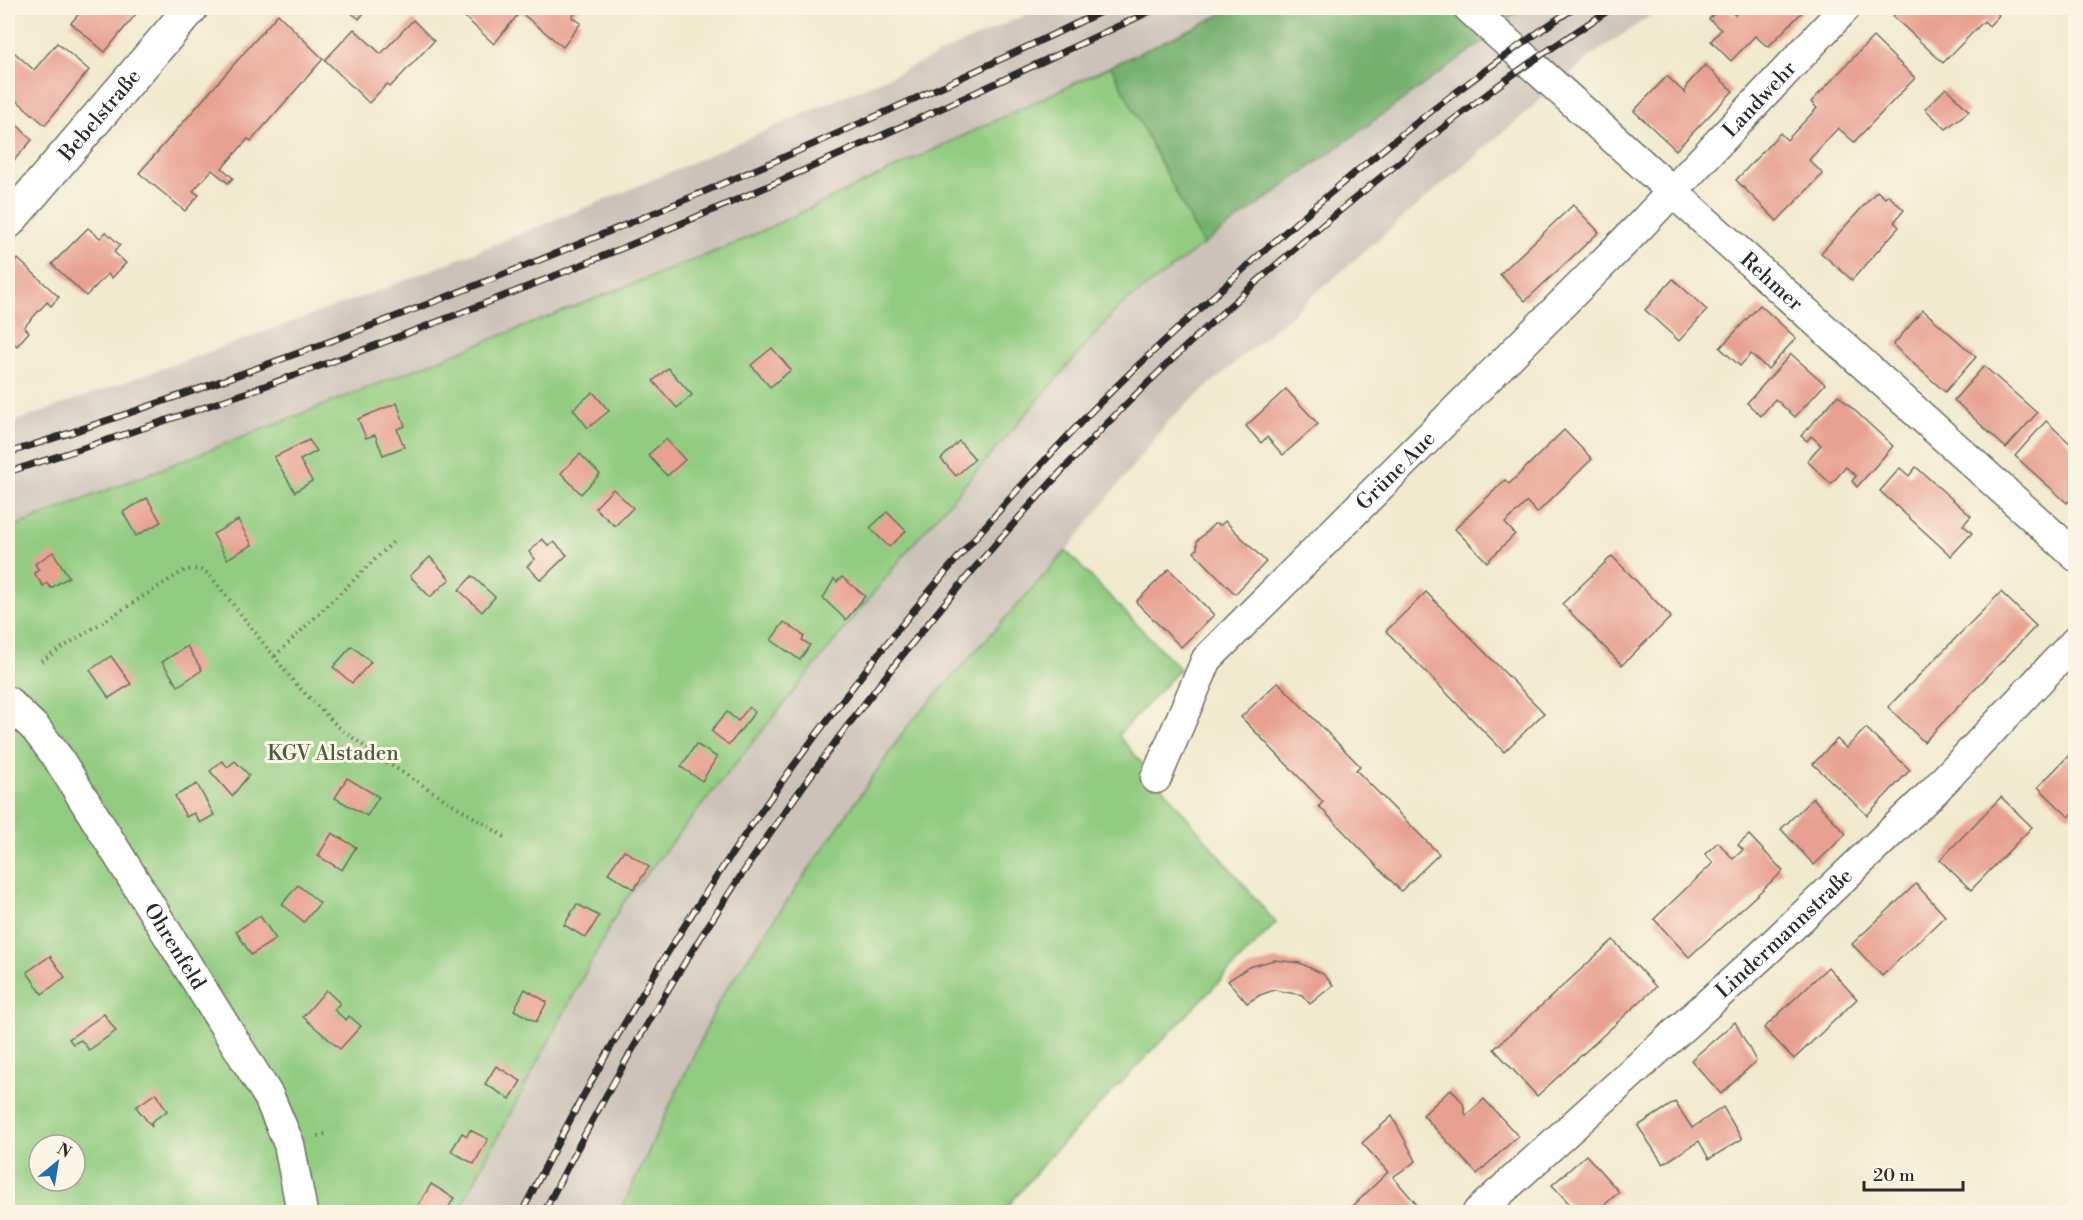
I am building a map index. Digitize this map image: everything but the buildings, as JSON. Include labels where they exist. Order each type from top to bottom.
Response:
[{"type":"street","name":"Bebelstraße","points":[[8,222],[191,8]]},
{"type":"street","name":"Rehmer","points":[[1469,8],[2076,556]]},
{"type":"street","name":"Landwehr","points":[[1674,191],[1698,162],[1845,8]]},
{"type":"street","name":"Grüne Aue","points":[[1156,778],[1208,659],[1674,191]]},
{"type":"street","name":"Lindermannstraße","points":[[1478,1212],[1762,955],[1933,792],[2076,641]]},
{"type":"street","name":"Ohrenfeld","points":[[8,702],[36,729],[58,758],[269,1097],[289,1144],[302,1212]]},
{"type":"path","points":[[275,656],[395,540]]},
{"type":"path","points":[[41,661],[185,570],[199,569],[209,574],[315,706],[359,744],[505,837]]},
{"type":"shaded area","points":[[1040,8],[1235,8],[734,244],[8,529],[8,424],[381,290],[624,192],[891,76]]},
{"type":"shaded area","points":[[1521,8],[1662,8],[1595,53],[1171,418],[1066,551],[907,727],[721,997],[620,1212],[458,1212],[622,904],[913,544],[1118,308],[1481,43]]},
{"type":"green space","points":[[1235,8],[1521,8],[1481,43],[1203,245],[1111,66]]},
{"type":"green space","name":"KGV Alstaden","points":[[1111,66],[1203,245],[1118,308],[913,544],[622,904],[458,1212],[8,1212],[8,529],[734,244]]},
{"type":"green space","points":[[1066,551],[1180,669],[1118,735],[1276,923],[1050,1156],[1003,1212],[620,1212],[721,997],[907,727]]},
{"type":"railway","points":[[8,453],[289,356],[566,249],[840,133],[1109,8]]},
{"type":"railway","points":[[8,472],[262,387],[514,292],[740,198],[860,145],[1157,8]]},
{"type":"railway","points":[[522,1212],[579,1104],[639,999],[704,896],[772,795],[845,697],[1000,509],[1120,382],[1277,239],[1443,102],[1574,8]]},
{"type":"railway","points":[[544,1212],[600,1106],[660,1003],[724,902],[791,803],[862,707],[937,613],[1015,522],[1096,435],[1237,299],[1440,130],[1536,59],[1612,8]]}]
